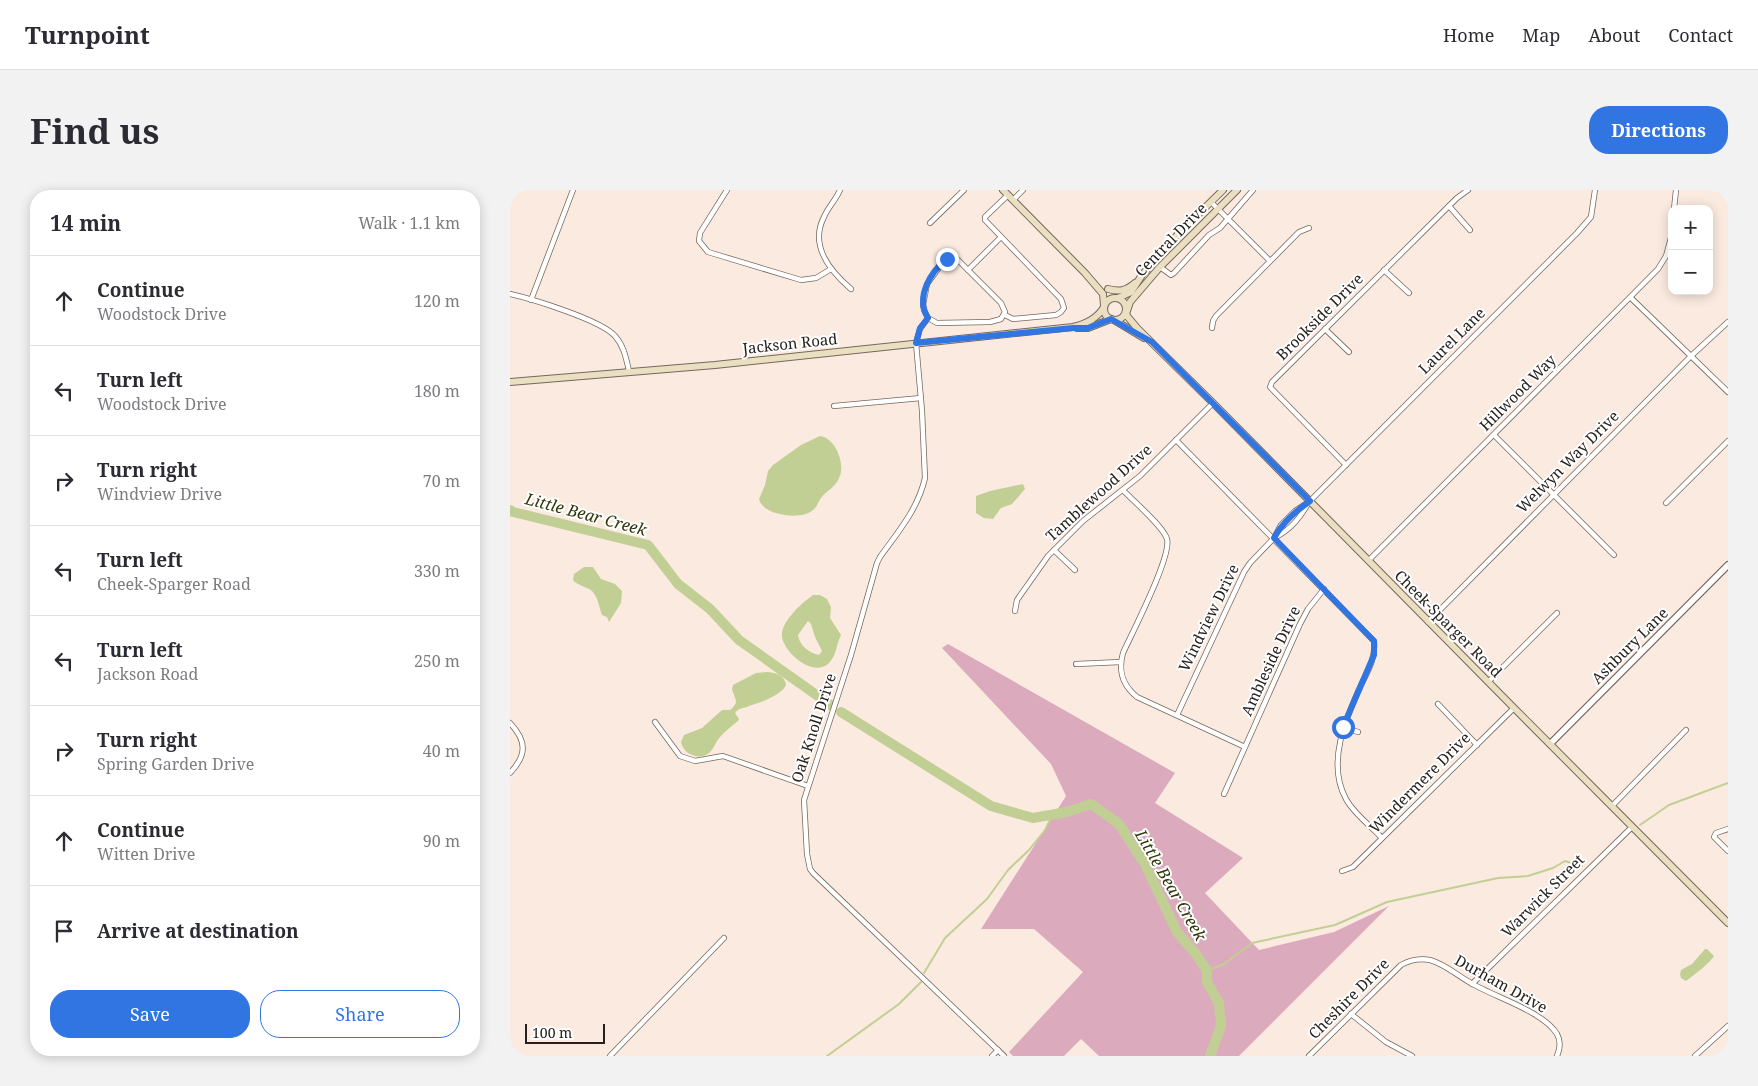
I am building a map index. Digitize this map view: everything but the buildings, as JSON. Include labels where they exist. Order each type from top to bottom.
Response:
[{"type":"main road","name":"Central Drive","points":[[1118,297],[1131,292],[1142,275],[1180,232],[1222,190]]},
{"type":"main road","name":"Central Drive","points":[[1126,311],[1130,302],[1160,267],[1238,190]]},
{"type":"main road","points":[[1006,192],[1103,294],[1106,315],[1112,320],[1120,319],[1126,311],[1124,301],[1085,273]]},
{"type":"main road","points":[[1108,289],[1116,291],[1126,289],[1142,275]]},
{"type":"main road","points":[[1104,306],[1111,298],[1118,297]]},
{"type":"main road","name":"Jackson Road","points":[[1073,328],[1094,319],[1104,306]]},
{"type":"main road","name":"Cheek-Sparger Road","points":[[1126,311],[1127,316],[1132,322],[1728,923]]},
{"type":"main road","name":"Cheek-Sparger Road","points":[[1112,320],[1152,342]]},
{"type":"main road","name":"Jackson Road","points":[[510,382],[715,365],[916,343],[1088,328],[1112,320]]},
{"type":"street","points":[[532,300],[573,190]]},
{"type":"street","points":[[727,190],[700,233],[699,241],[708,252],[801,280],[816,278],[831,269]]},
{"type":"street","points":[[840,190],[825,215],[818,235],[820,248],[831,269],[851,289]]},
{"type":"street","points":[[930,222],[964,190]]},
{"type":"street","points":[[1013,200],[1023,190]]},
{"type":"street","points":[[1160,267],[1172,275],[1209,235],[1220,228],[1238,208],[1244,198],[1253,190]]},
{"type":"street","name":"Brookside Drive","points":[[1346,465],[1270,387],[1272,382],[1449,206],[1468,190]]},
{"type":"street","name":"Laurel Lane","points":[[1310,501],[1589,221],[1593,210],[1595,190]]},
{"type":"street","points":[[1674,205],[1676,190]]},
{"type":"street","points":[[1005,315],[1013,319],[1056,315],[1061,312],[1064,305],[1062,299],[985,219],[1006,192]]},
{"type":"street","points":[[1211,202],[1270,261]]},
{"type":"street","points":[[1449,206],[1470,230]]},
{"type":"street","points":[[1212,328],[1216,316],[1299,232],[1309,228]]},
{"type":"street","points":[[968,270],[1001,237]]},
{"type":"street","name":"Hillwood Way","points":[[1368,561],[1631,298],[1658,269],[1668,253]]},
{"type":"street","points":[[950,258],[957,260],[1001,303],[1005,310],[1005,315],[997,321],[990,322],[938,323],[928,318],[924,310],[923,299],[926,284],[944,261],[950,258]]},
{"type":"street","points":[[1384,270],[1409,293]]},
{"type":"street","points":[[510,294],[592,322],[611,332],[622,345],[629,372]]},
{"type":"street","points":[[1631,298],[1728,392]]},
{"type":"street","points":[[916,343],[920,328],[928,318]]},
{"type":"street","name":"Welwyn Way Drive","points":[[1428,622],[1691,356],[1728,322]]},
{"type":"street","points":[[1325,329],[1348,352]]},
{"type":"street","name":"Oak Knoll Drive","points":[[916,343],[925,478],[914,509],[877,564],[851,655],[808,786],[803,808],[806,854],[810,869],[1004,1056]]},
{"type":"street","points":[[834,406],[921,398]]},
{"type":"street","name":"Tamblewood Drive","points":[[1014,611],[1017,600],[1025,586],[1054,550],[1083,522],[1123,490],[1213,403]]},
{"type":"street","points":[[1494,435],[1614,555]]},
{"type":"street","points":[[1176,440],[1374,641],[1374,655],[1343,727],[1338,768],[1342,791],[1346,800],[1382,838]]},
{"type":"street","points":[[1666,503],[1728,441]]},
{"type":"street","points":[[1123,490],[1163,531],[1168,541],[1164,563],[1123,653],[1121,662],[1122,677],[1130,692],[1137,697],[1245,747]]},
{"type":"street","name":"Windview Drive","points":[[1177,715],[1237,585],[1250,563],[1274,538],[1281,525],[1295,511],[1310,501]]},
{"type":"street","name":"Windview Drive","points":[[1274,538],[1286,531],[1300,518],[1310,501]]},
{"type":"street","points":[[1054,550],[1075,570]]},
{"type":"street","name":"Ashbury Lane","points":[[1550,744],[1728,565]]},
{"type":"street","name":"Ambleside Drive","points":[[1224,794],[1300,624],[1324,589]]},
{"type":"street","points":[[1488,682],[1557,613]]},
{"type":"street","points":[[1076,664],[1121,662]]},
{"type":"street","points":[[1438,704],[1477,745]]},
{"type":"street","name":"Windermere Drive","points":[[1342,871],[1353,867],[1514,708]]},
{"type":"street","points":[[655,722],[680,756],[694,761],[723,756],[808,786]]},
{"type":"street","points":[[510,723],[520,733],[523,744],[519,763],[510,773]]},
{"type":"street","points":[[1343,727],[1358,732]]},
{"type":"street","points":[[1612,806],[1686,730]]},
{"type":"street","name":"Warwick Street","points":[[1472,984],[1632,826]]},
{"type":"street","points":[[1728,829],[1714,835],[1728,851]]},
{"type":"street","points":[[610,1056],[724,938]]},
{"type":"street","name":"Durham Drive","points":[[1407,962],[1431,960],[1472,984],[1530,1012],[1552,1027],[1559,1039],[1560,1049],[1557,1056]]},
{"type":"street","name":"Cheshire Drive","points":[[1309,1056],[1388,976],[1407,962]]},
{"type":"street","points":[[1351,1014],[1386,1042],[1412,1056]]},
{"type":"street","points":[[1696,1056],[1728,1026]]},
{"type":"street","points":[[992,1056],[998,1050]]},
{"type":"shaded area","points":[[820,436],[831,442],[838,453],[841,473],[835,485],[823,495],[809,513],[795,516],[785,515],[765,508],[759,499],[768,471],[773,465],[801,445]]},
{"type":"shaded area","points":[[1023,484],[1025,489],[1012,504],[1001,508],[993,519],[984,518],[976,513],[976,496]]},
{"type":"shaded area","points":[[584,567],[593,567],[601,579],[615,584],[622,591],[621,603],[609,622],[607,617],[602,615],[594,593],[573,580],[574,574]]},
{"type":"shaded area","points":[[813,595],[820,595],[827,599],[831,607],[830,618],[841,635],[834,657],[823,667],[816,668],[808,666],[794,657],[784,644],[782,637],[784,625],[788,619]],"holes":[[[808,621],[822,651],[819,655],[805,648],[799,639],[798,635]]]},
{"type":"shaded area","points":[[948,644],[1175,773],[1155,803],[1243,858],[1205,893],[1259,950],[1334,932],[1389,906],[1239,1056],[1099,1056],[1081,1039],[1064,1056],[1013,1056],[1009,1052],[1083,972],[1034,929],[981,929],[1066,796],[1051,764],[942,648]]},
{"type":"shaded area","points":[[766,672],[782,676],[786,685],[784,689],[770,698],[737,711],[735,713],[739,719],[738,721],[722,735],[709,753],[696,756],[685,750],[681,742],[684,735],[702,728],[722,710],[730,710],[735,705],[733,685],[756,673]]},
{"type":"shaded area","points":[[1705,949],[1714,956],[1712,959],[1686,981],[1681,978],[1681,970],[1692,964]]},
{"type":"waterway","name":"Little Bear Creek","points":[[510,510],[648,545],[678,584],[710,609],[739,640],[832,706]]},
{"type":"waterway","name":"Little Bear Creek","points":[[841,712],[991,806],[1033,818],[1067,812],[1091,804],[1119,824],[1146,866],[1177,932],[1196,954],[1207,971],[1207,982],[1219,1003],[1221,1026],[1210,1056]]},
{"type":"waterway","points":[[1640,825],[1669,805],[1728,783]]},
{"type":"waterway","points":[[924,973],[945,938],[987,899],[1008,870],[1029,850],[1045,830],[1053,814]]},
{"type":"waterway","points":[[1207,971],[1224,964],[1252,943],[1335,925],[1387,902],[1498,878],[1528,876],[1553,868],[1565,861],[1582,866]]},
{"type":"waterway","points":[[827,1056],[899,1004],[921,982]]},
{"type":"route","points":[[947,259],[926,284],[923,305],[928,318],[920,328],[916,343],[1073,328],[1083,329],[1111,319],[1152,342],[1310,501],[1295,511],[1281,525],[1274,538],[1374,641],[1374,655],[1343,727]]}]
